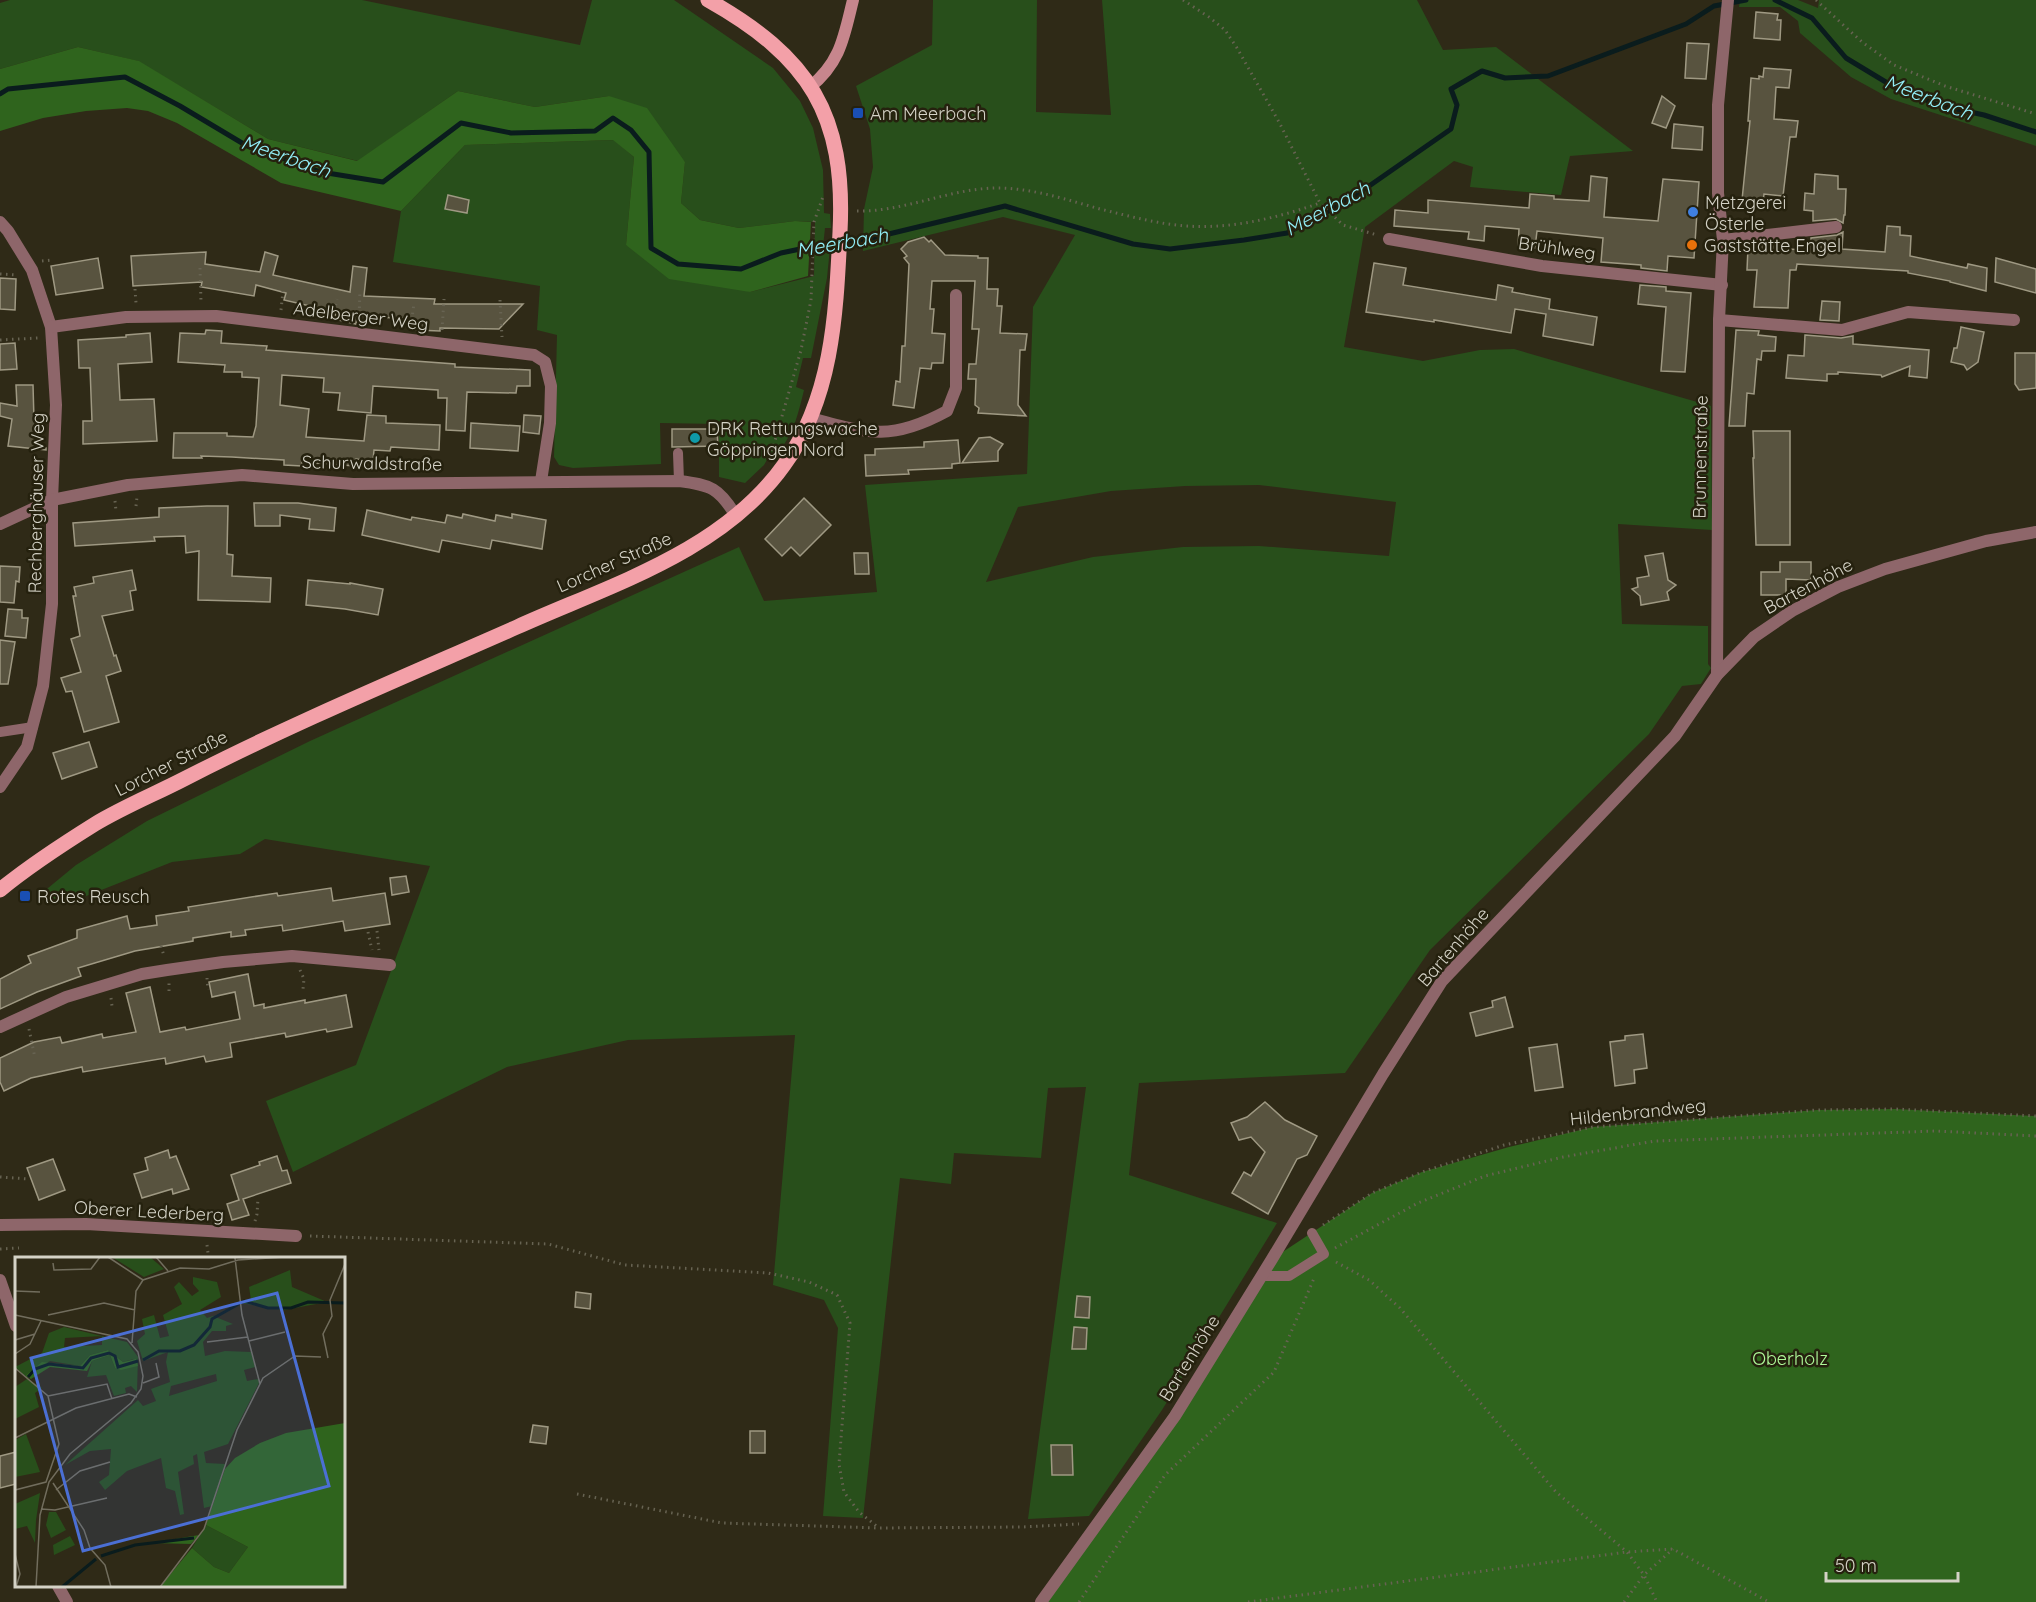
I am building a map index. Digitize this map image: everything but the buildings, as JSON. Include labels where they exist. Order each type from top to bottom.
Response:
[{"type":"main road","name":"Lorcher Straße","points":[[0,890],[96,823],[234,753],[678,556],[736,516],[759,496],[782,468],[811,418],[826,372],[833,328],[838,270],[841,173],[828,117],[794,63],[751,27],[708,0]]},
{"type":"street","points":[[810,87],[823,76],[838,53],[853,0]]},
{"type":"street","name":"Brunnenstraße","points":[[1717,675],[1719,320],[1723,240],[1719,193],[1718,105],[1728,0]]},
{"type":"street","name":"Rechberghäuser Weg","points":[[0,222],[32,270],[51,332],[56,405],[51,500],[52,604],[43,686],[27,747],[0,787]]},
{"type":"street","points":[[1723,240],[1836,227]]},
{"type":"street","name":"Brühlweg","points":[[1389,239],[1542,266],[1722,285]]},
{"type":"street","points":[[811,418],[866,432],[896,431],[919,426],[947,411],[956,388],[956,295]]},
{"type":"street","points":[[1719,320],[1842,330],[1908,312],[2014,320]]},
{"type":"street","name":"Adelberger Weg","points":[[51,332],[126,317],[216,316],[534,355],[544,362],[551,386],[550,423],[541,481]]},
{"type":"street","name":"Schurwaldstraße","points":[[0,524],[51,500],[128,485],[242,475],[353,484],[678,481],[700,483],[713,488],[725,498],[736,516]]},
{"type":"street","name":"Bartenhöhe","points":[[1041,1602],[1175,1416],[1442,981],[1675,736],[1717,675],[1754,637],[1792,610],[1838,587],[1886,568],[1986,541],[2036,532]]},
{"type":"street","points":[[0,1027],[66,997],[142,974],[167,970],[292,956],[390,965]]},
{"type":"street","name":"Oberer Lederberg","points":[[0,1225],[86,1224],[296,1236]]},
{"type":"street","points":[[0,1280],[15,1323]]},
{"type":"street","points":[[59,1587],[67,1602]]},
{"type":"lane","points":[[678,453],[678,481]]},
{"type":"lane","points":[[0,732],[33,727]]},
{"type":"lane","points":[[1262,1276],[1289,1276],[1324,1254],[1312,1233]]},
{"type":"path","points":[[1183,0],[1225,30],[1279,122],[1320,203],[1343,225],[1389,239]]},
{"type":"path","points":[[1816,0],[1862,42],[1894,65],[1945,86],[2036,114]]},
{"type":"path","points":[[861,211],[920,202],[977,189],[1001,188],[1026,190],[1145,220],[1178,225],[1243,224],[1285,215],[1320,203]]},
{"type":"path","points":[[775,439],[801,350],[812,300],[814,222],[817,210]]},
{"type":"path","points":[[200,268],[201,316]]},
{"type":"path","points":[[357,333],[360,290]]},
{"type":"path","points":[[440,344],[444,298]]},
{"type":"path","points":[[500,300],[502,330],[500,351]]},
{"type":"path","points":[[409,340],[414,303]]},
{"type":"path","points":[[0,340],[51,332]]},
{"type":"path","points":[[161,946],[163,954]]},
{"type":"path","points":[[299,970],[304,979],[303,989]]},
{"type":"path","points":[[207,978],[208,990]]},
{"type":"path","points":[[111,997],[112,1006]]},
{"type":"path","points":[[29,1032],[35,1058]]},
{"type":"path","name":"Hildenbrandweg","points":[[1312,1233],[1372,1194],[1422,1172],[1504,1145],[1593,1127],[1817,1110],[1895,1109],[2036,1116]]},
{"type":"path","points":[[1079,1602],[1165,1475],[1274,1372],[1324,1254],[1418,1203],[1485,1176],[1563,1157],[1655,1141],[1936,1131],[2036,1136]]},
{"type":"path","points":[[0,1177],[29,1179]]},
{"type":"path","points":[[250,1234],[257,1214],[258,1198]]},
{"type":"path","points":[[296,1236],[548,1244],[625,1265],[768,1273],[809,1282],[837,1295],[850,1323],[839,1464],[844,1492],[859,1512],[879,1528]]},
{"type":"path","points":[[0,1249],[19,1248]]},
{"type":"path","points":[[1324,1254],[1369,1280],[1400,1308],[1556,1492],[1628,1552],[1644,1575],[1657,1602]]},
{"type":"path","points":[[577,1494],[722,1523],[879,1528],[1022,1527],[1099,1522]]},
{"type":"path","points":[[1624,1602],[1644,1575],[1673,1549]]},
{"type":"path","points":[[1248,1602],[1628,1552],[1673,1549],[1770,1602]]},
{"type":"green space","points":[[10,0],[362,0],[580,45],[592,0],[674,0],[773,68],[800,101],[813,128],[823,170],[824,213],[830,214],[831,228],[825,228],[823,247],[830,248],[827,278],[811,358],[803,358],[796,387],[804,390],[796,420],[785,444],[772,462],[768,458],[745,483],[719,477],[719,424],[660,423],[661,464],[573,468],[559,465],[554,457],[557,335],[537,330],[540,286],[393,262],[401,211],[465,145],[614,140],[634,157],[626,245],[750,292],[814,276],[815,222],[795,221],[739,228],[700,220],[681,203],[685,162],[609,96],[535,107],[458,91],[358,161],[268,139],[138,61],[78,47],[0,69],[0,3]]},
{"type":"green space","points":[[933,0],[1037,0],[1036,112],[1111,115],[1102,0],[1417,0],[1443,50],[1496,47],[1633,151],[1570,156],[1561,195],[1470,187],[1473,167],[1454,161],[1365,227],[1344,347],[1423,361],[1480,350],[1514,349],[1711,406],[1712,530],[1618,524],[1622,624],[1708,626],[1708,664],[1711,668],[1701,684],[1682,686],[1649,734],[1430,950],[1345,1073],[1139,1083],[1129,1175],[1277,1223],[1162,1410],[1089,1516],[1028,1519],[1086,1087],[1048,1088],[1041,1158],[954,1153],[951,1184],[900,1178],[863,1518],[823,1516],[838,1328],[824,1300],[773,1285],[795,1035],[628,1040],[507,1067],[293,1172],[266,1101],[356,1065],[430,866],[265,839],[240,854],[172,862],[66,904],[42,893],[76,865],[147,821],[310,741],[739,547],[764,601],[877,592],[865,485],[1027,474],[1033,307],[1075,235],[1003,217],[863,251],[864,209],[873,167],[870,129],[856,86],[932,45]],"holes":[[[1259,485],[1396,502],[1389,556],[1259,546],[1183,547],[1093,557],[986,582],[1018,507],[1111,491],[1185,486]]]},
{"type":"green space","points":[[1740,0],[1798,0],[1818,8],[1819,0],[2036,0],[2036,146],[1891,99],[1851,77],[1800,33],[1798,21],[1780,7],[1739,7]]},
{"type":"green space","points":[[78,47],[139,61],[268,139],[357,161],[458,91],[535,107],[609,96],[647,108],[685,162],[681,203],[700,220],[739,228],[795,221],[811,222],[808,276],[750,292],[669,279],[626,245],[634,157],[613,140],[465,145],[401,211],[281,183],[177,123],[148,111],[127,108],[86,111],[43,118],[0,131],[0,69]]},
{"type":"green space","name":"Oberholz","points":[[1895,1109],[2036,1116],[2036,1602],[1045,1602],[1272,1259],[1372,1193],[1422,1172],[1509,1147],[1593,1127],[1817,1110]]},
{"type":"waterway","name":"Meerbach","points":[[0,94],[8,89],[125,77],[180,106],[247,146],[321,172],[383,182],[461,123],[511,133],[595,131],[613,118],[631,130],[649,152],[651,248],[678,264],[741,269],[781,253],[829,243],[868,239],[1005,206],[1133,244],[1170,249],[1287,233],[1349,200],[1451,129],[1457,105],[1451,89],[1482,71],[1505,78],[1548,76],[1686,24],[1714,6],[1746,0]]},
{"type":"waterway","name":"Meerbach","points":[[1775,0],[1812,18],[1846,58],[1894,87],[1938,105],[1984,115],[2036,132]]},
{"type":"place","name":"Am Meerbach","points":[[858,113]]},
{"type":"place","name":"Metzgerei Österle","points":[[1693,212]]},
{"type":"place","name":"Gaststätte Engel","points":[[1692,245]]},
{"type":"place","name":"DRK Rettungswache Göppingen Nord","points":[[695,438]]},
{"type":"place","name":"Rotes Reusch","points":[[25,896]]}]
